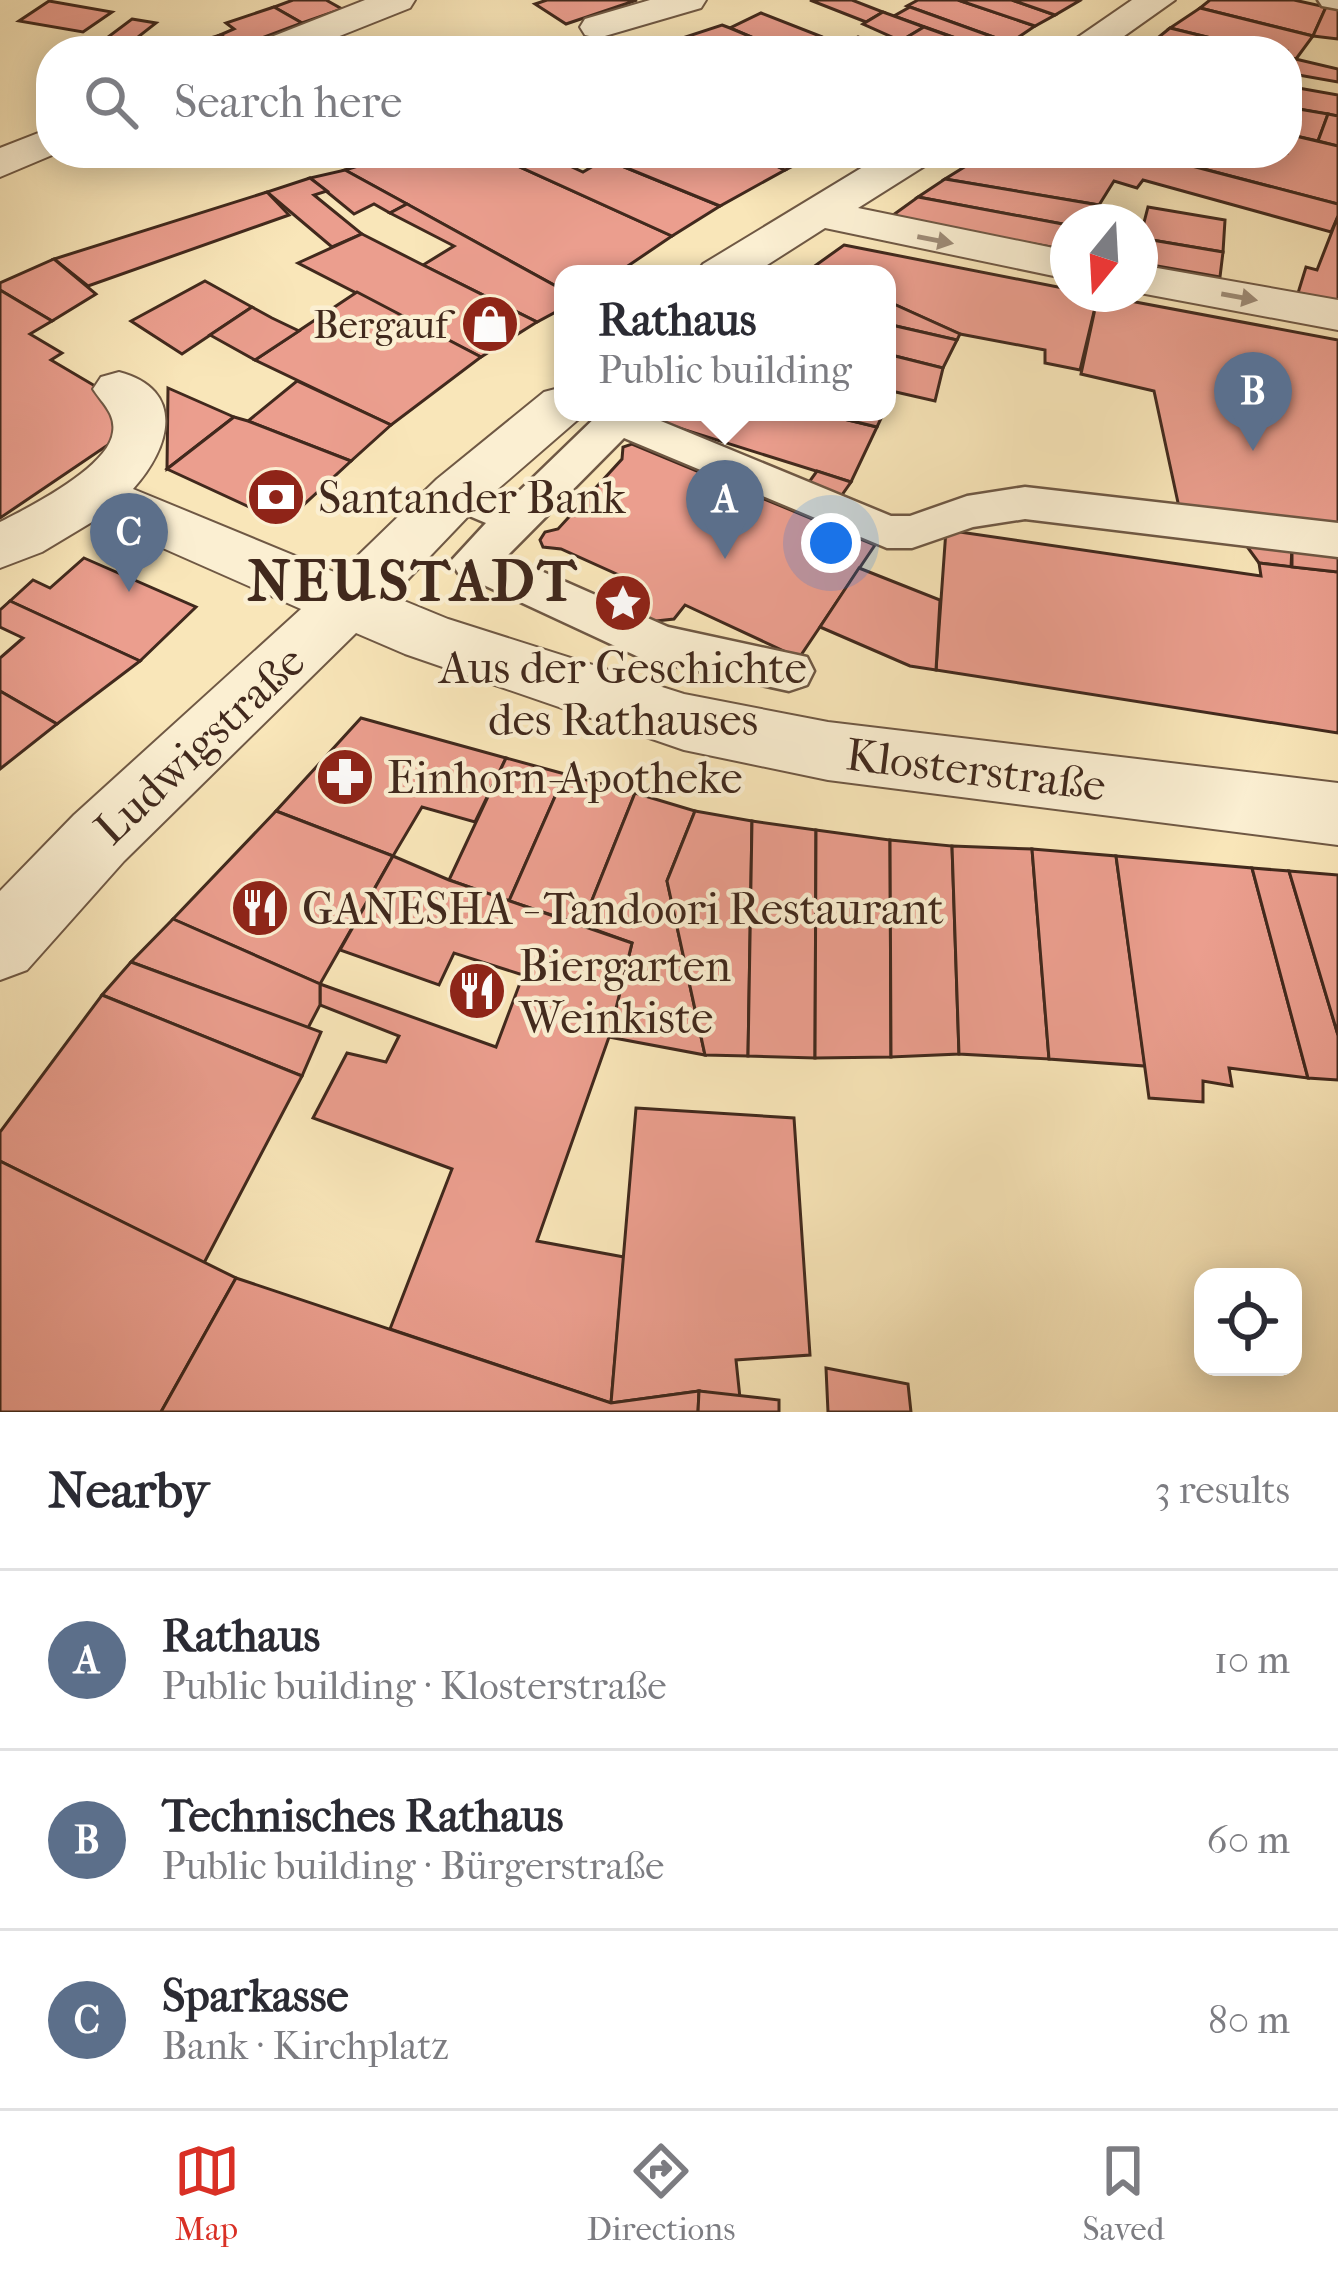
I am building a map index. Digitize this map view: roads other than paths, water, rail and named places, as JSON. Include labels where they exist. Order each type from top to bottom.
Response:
[{"type":"street","points":[[306,36],[398,0]]},
{"type":"street","points":[[598,27],[688,0]]},
{"type":"street","points":[[1100,36],[1157,0]]},
{"type":"street","points":[[0,164],[36,147]]},
{"type":"street","points":[[735,265],[893,168]]},
{"type":"street","points":[[821,214],[1050,261]]},
{"type":"street","points":[[1158,281],[1338,315]]},
{"type":"street","points":[[0,546],[43,528],[94,495],[118,470],[138,437],[139,410],[118,388]]},
{"type":"street","name":"Ludwigstraße","points":[[0,944],[99,838],[457,493],[554,412]]},
{"type":"street","points":[[616,421],[474,561],[660,645],[789,671]]},
{"type":"street","points":[[623,421],[887,532],[912,532],[967,512],[1024,503],[1338,540]]},
{"type":"street","points":[[457,493],[518,519]]},
{"type":"street","name":"Klosterstraße","points":[[94,495],[428,637],[685,722],[828,751],[1338,814]]},
{"type":"place","name":"Bergauf","points":[[490,324]]},
{"type":"place","name":"Technisches Rathaus","points":[[1253,451]]},
{"type":"place","name":"Santander Bank","points":[[276,497]]},
{"type":"place","name":"Rathaus","points":[[725,559]]},
{"type":"place","name":"Sparkasse","points":[[129,592]]},
{"type":"place","name":"Aus der Geschichte des Rathauses","points":[[623,603]]},
{"type":"place","name":"Einhorn-Apotheke","points":[[345,777]]},
{"type":"place","name":"GANESHA - Tandoori Restaurant","points":[[260,908]]},
{"type":"place","name":"Biergarten Weinkiste","points":[[477,991]]},
{"type":"district","name":"NEUSTADT","points":[[413,580]]}]
